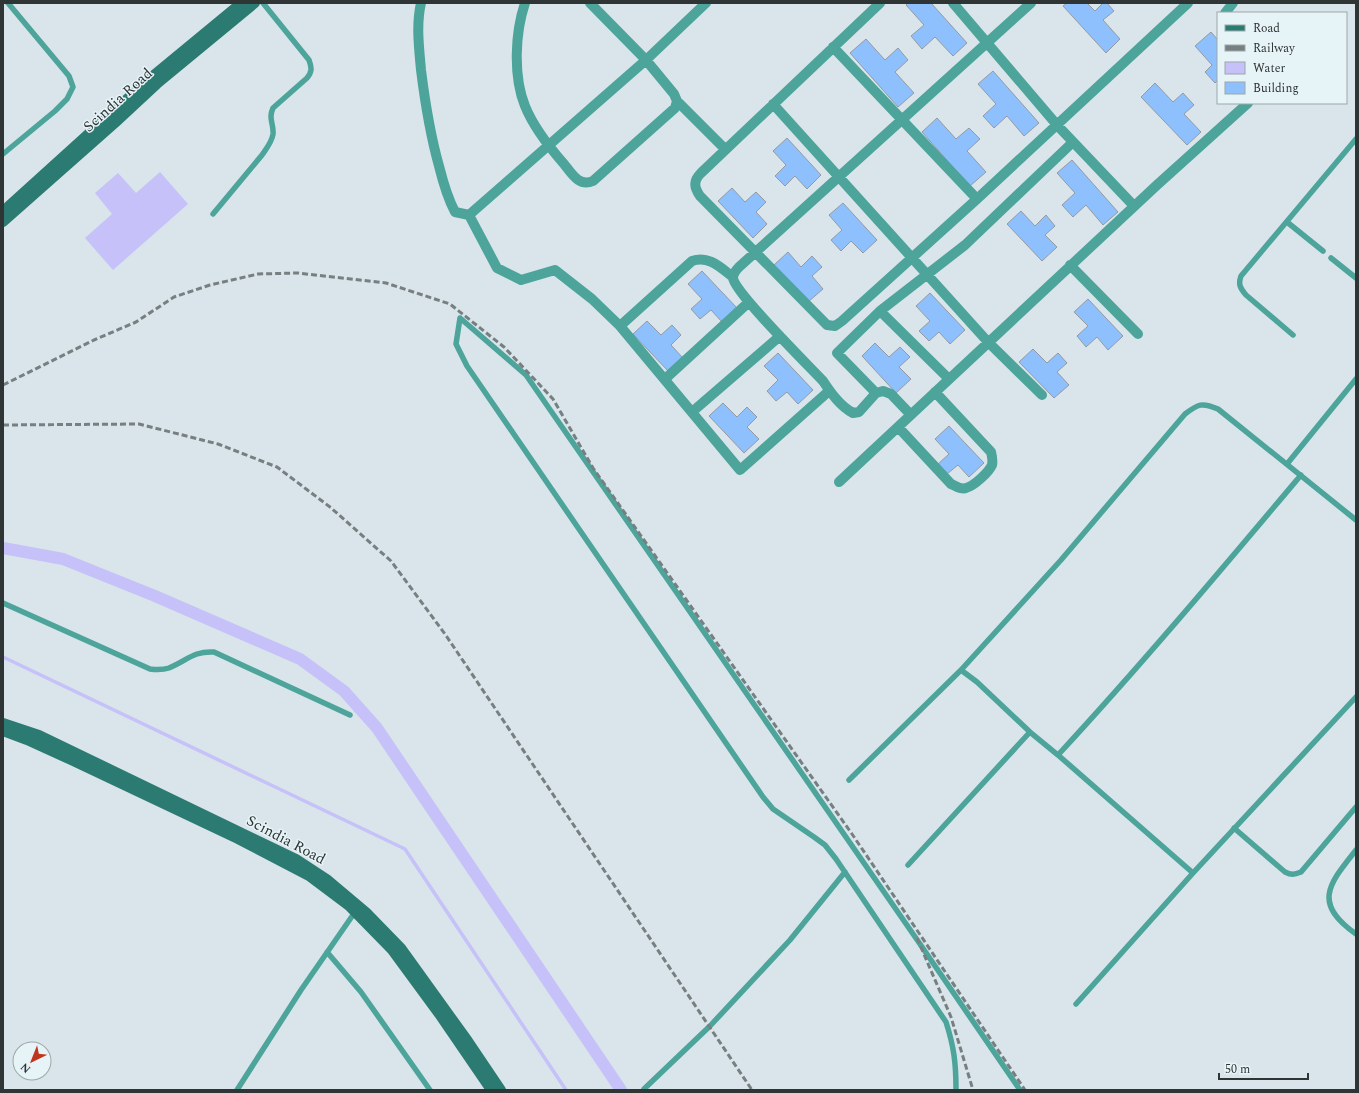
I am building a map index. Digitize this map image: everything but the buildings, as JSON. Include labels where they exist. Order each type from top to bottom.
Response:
[{"type":"main road","name":"Scindia Road","points":[[3,222],[162,74],[241,3]]},
{"type":"main road","name":"Scindia Road","points":[[3,211],[162,74],[255,3]]},
{"type":"main road","name":"Scindia Road","points":[[3,723],[39,735],[296,859],[328,880],[366,912],[401,948],[468,1041],[501,1090]]},
{"type":"main road","points":[[3,732],[28,740],[238,839],[309,876],[349,906],[392,950],[439,1014],[491,1090]]},
{"type":"street","points":[[421,3],[418,20],[418,42],[424,100],[431,138],[448,199],[455,212],[469,215]]},
{"type":"street","points":[[525,3],[517,39],[518,74],[525,106],[549,146],[582,183],[593,181],[675,108],[677,101]]},
{"type":"street","points":[[590,3],[646,60],[674,94],[677,101],[725,149]]},
{"type":"street","points":[[469,215],[646,60],[706,3]]},
{"type":"street","points":[[880,3],[725,149],[696,178],[695,184],[696,190],[700,196],[827,325],[835,326],[913,258],[1188,3]]},
{"type":"street","points":[[953,3],[1057,125],[1134,206]]},
{"type":"street","points":[[733,277],[739,267],[1031,3]]},
{"type":"street","points":[[1226,12],[1233,3]]},
{"type":"street","points":[[833,47],[977,199]]},
{"type":"street","points":[[773,104],[913,258],[926,275],[988,342],[1042,395]]},
{"type":"street","points":[[839,482],[1070,265],[1247,104]]},
{"type":"street","points":[[876,393],[837,353],[880,311],[965,245],[1073,142]]},
{"type":"street","points":[[469,215],[497,268],[521,280],[555,270],[592,299],[620,326],[665,378],[740,470],[829,391]]},
{"type":"street","points":[[620,326],[692,261],[707,259],[733,277],[736,285],[749,302],[848,410],[853,413],[859,412],[876,393],[883,391],[891,394],[911,415]]},
{"type":"street","points":[[1070,265],[1138,334]]},
{"type":"street","points":[[665,378],[749,302]]},
{"type":"street","points":[[880,311],[949,379]]},
{"type":"street","points":[[692,412],[780,336]]},
{"type":"street","points":[[898,427],[951,484],[961,488],[967,488],[989,470],[993,463],[991,452],[935,392]]},
{"type":"lane","points":[[3,154],[68,99],[73,87],[69,76],[8,3]]},
{"type":"lane","points":[[213,214],[262,155],[269,144],[273,136],[270,115],[273,108],[311,73],[312,67],[309,60],[263,3]]},
{"type":"lane","points":[[1293,335],[1240,289],[1239,283],[1241,276],[1356,140]]},
{"type":"lane","points":[[1287,222],[1323,251]]},
{"type":"lane","points":[[1331,258],[1356,278]]},
{"type":"lane","points":[[956,1090],[956,1064],[946,1022],[845,872],[825,845],[773,809],[763,797],[467,366],[456,344],[460,318],[526,375],[1020,1090]]},
{"type":"lane","points":[[1286,464],[1356,379]]},
{"type":"lane","points":[[849,780],[961,670],[1061,560],[1185,414],[1197,405],[1208,405],[1218,410],[1356,520]]},
{"type":"lane","points":[[1058,755],[1090,721],[1301,475]]},
{"type":"lane","points":[[3,603],[150,669],[161,670],[193,655],[204,652],[214,652],[350,714]]},
{"type":"lane","points":[[961,670],[977,682],[1030,732],[1193,873]]},
{"type":"lane","points":[[1076,1004],[1234,828],[1356,697]]},
{"type":"lane","points":[[908,865],[1030,732]]},
{"type":"lane","points":[[1234,828],[1285,872],[1292,875],[1301,872],[1356,807]]},
{"type":"lane","points":[[1356,850],[1337,874],[1330,887],[1329,897],[1330,907],[1335,916],[1356,934]]},
{"type":"lane","points":[[644,1089],[710,1026],[790,940],[845,872]]},
{"type":"lane","points":[[237,1090],[268,1040],[355,912]]},
{"type":"lane","points":[[327,952],[361,992],[430,1090]]},
{"type":"water","points":[[160,172],[188,204],[113,270],[85,238],[112,214],[95,193],[118,173],[136,193]]},
{"type":"waterway","points":[[3,548],[63,559],[155,596],[300,659],[344,691],[377,728],[621,1090]]},
{"type":"waterway","points":[[3,657],[405,849],[566,1090]]},
{"type":"railway","points":[[3,385],[94,340],[136,322],[174,297],[210,285],[258,274],[298,273],[386,283],[450,304],[504,347],[553,399],[593,468],[852,834],[1025,1090]]},
{"type":"railway","points":[[3,425],[139,424],[218,444],[277,467],[330,507],[391,561],[445,634],[752,1090]]},
{"type":"railway","points":[[917,938],[951,1017],[973,1090]]}]
